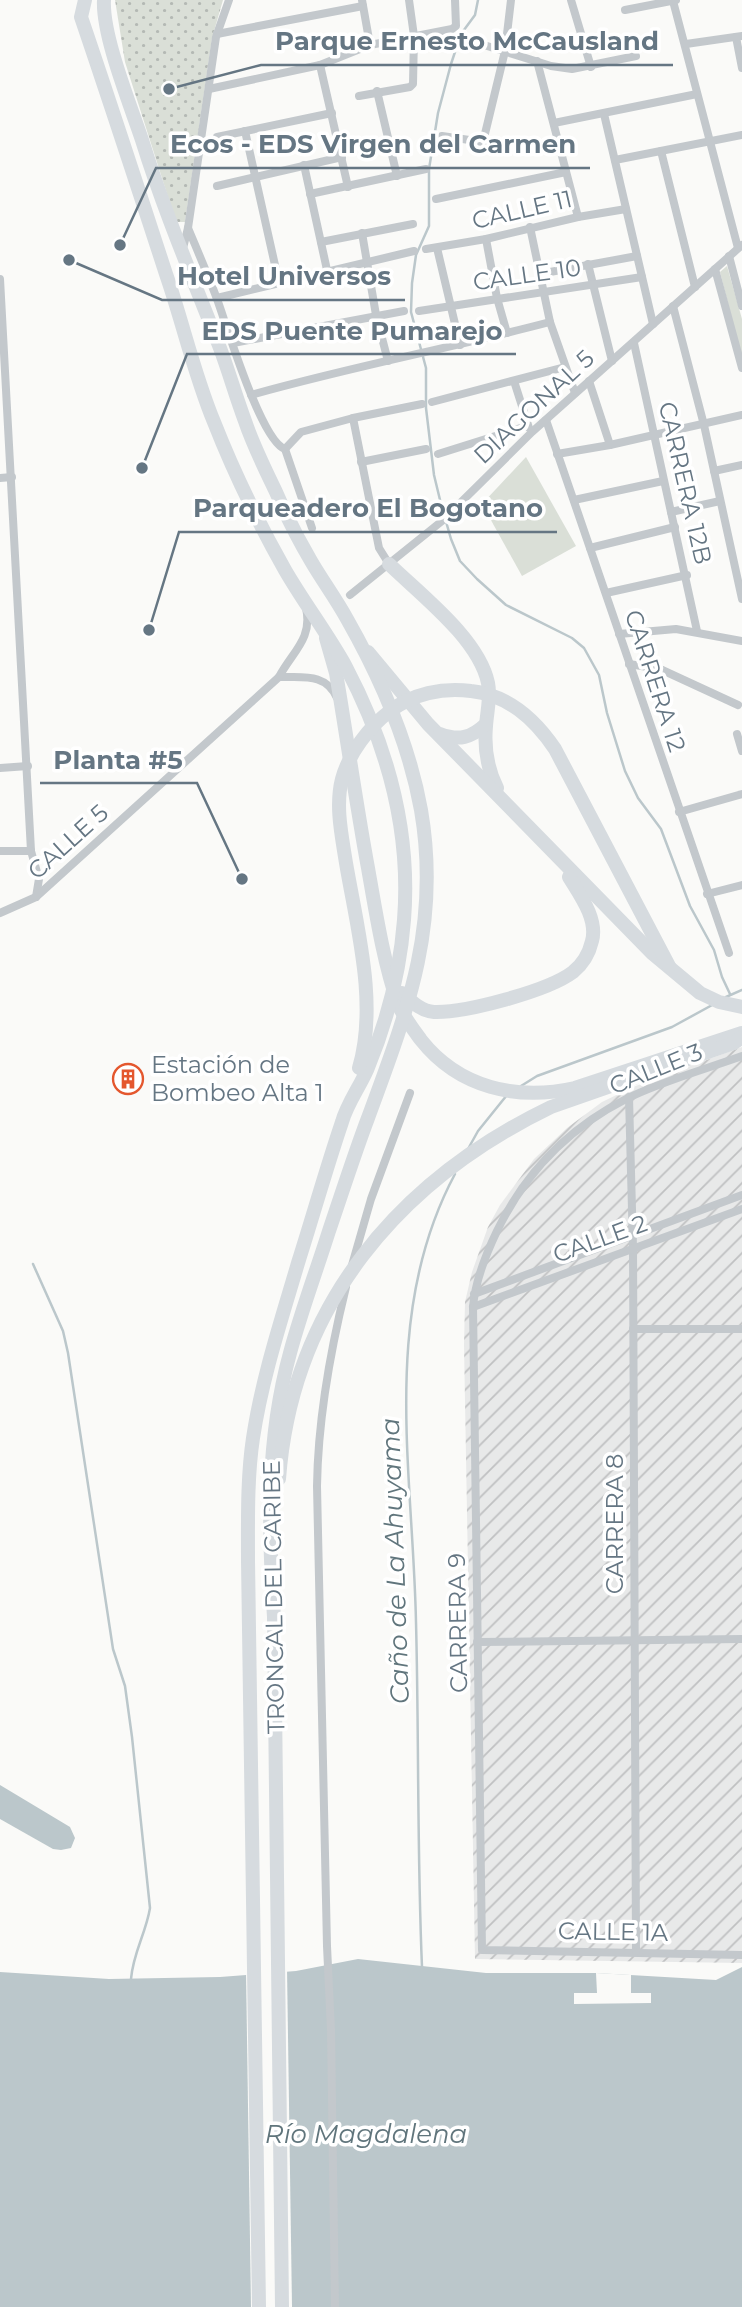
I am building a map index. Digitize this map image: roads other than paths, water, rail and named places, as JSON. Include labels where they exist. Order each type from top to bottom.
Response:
[{"type":"main road","points":[[80,17],[85,0]]},
{"type":"main road","points":[[104,0],[108,32],[153,175],[223,356],[246,425],[276,493],[310,559],[347,618],[370,654],[428,724],[635,936],[700,993],[719,1002],[741,1007]]},
{"type":"main road","name":"TRONCAL DEL CARIBE","points":[[80,17],[211,415],[250,505],[304,602],[346,666],[376,732],[394,791],[405,874],[400,957],[392,997],[365,1076],[344,1116],[272,1348],[258,1407],[250,1481],[248,1561],[260,2307]]},
{"type":"main road","points":[[389,564],[466,639],[481,662],[488,684],[489,705],[485,750],[491,775],[501,797]]},
{"type":"main road","name":"TRONCAL DEL CARIBE","points":[[282,2307],[274,1617],[269,1494],[272,1446],[279,1399],[304,1306],[414,987],[422,950],[426,873],[421,810],[403,745],[384,691],[347,618]]},
{"type":"main road","points":[[324,630],[336,673],[380,939],[399,1006],[413,1029],[441,1062],[465,1077],[494,1088],[553,1093],[742,1035]]},
{"type":"main road","points":[[344,1116],[364,1052],[367,1001],[340,816],[340,791],[347,766],[367,733],[385,715],[405,701],[429,693],[464,690],[487,694],[519,709],[537,724],[555,748],[669,966]]},
{"type":"main road","points":[[440,734],[465,738],[486,724]]},
{"type":"main road","points":[[393,985],[421,1008],[432,1012],[460,1009],[541,989],[570,974],[584,962],[593,940],[592,921],[558,857]]},
{"type":"main road","points":[[274,1617],[278,1494],[283,1444],[300,1374],[326,1311],[370,1244],[417,1195],[474,1151],[512,1127],[551,1107],[734,1043],[742,1035]]},
{"type":"street","points":[[75,0],[80,17]]},
{"type":"street","points":[[182,251],[188,228],[217,34],[229,0]]},
{"type":"street","points":[[359,96],[410,87],[414,79],[414,36],[409,0]]},
{"type":"street","points":[[209,89],[320,65],[370,45],[452,29],[456,26],[455,0]]},
{"type":"street","points":[[442,136],[483,142],[505,51],[511,0]]},
{"type":"street","points":[[571,0],[591,67]]},
{"type":"street","points":[[625,10],[674,0],[709,141],[740,246]]},
{"type":"street","points":[[217,34],[362,3],[370,45]]},
{"type":"street","points":[[686,44],[739,37],[742,68]]},
{"type":"street","points":[[468,40],[551,66],[572,69],[636,56]]},
{"type":"street","points":[[537,61],[578,217]]},
{"type":"street","points":[[320,65],[348,187]]},
{"type":"street","points":[[377,91],[397,176]]},
{"type":"street","points":[[554,123],[697,94]]},
{"type":"street","points":[[217,137],[332,113]]},
{"type":"street","points":[[604,114],[653,324]]},
{"type":"street","points":[[245,131],[279,283]]},
{"type":"street","points":[[615,160],[742,135]]},
{"type":"street","points":[[661,151],[695,287]]},
{"type":"street","points":[[217,186],[342,157]]},
{"type":"street","points":[[304,165],[327,270]]},
{"type":"street","points":[[310,194],[426,169]]},
{"type":"street","points":[[436,199],[566,172]]},
{"type":"street","name":"CALLE 11","points":[[426,249],[486,239],[530,226],[626,209]]},
{"type":"street","points":[[321,242],[413,224]]},
{"type":"street","points":[[530,226],[550,322],[576,393]]},
{"type":"street","points":[[188,228],[251,395],[269,433],[282,448],[312,528]]},
{"type":"street","points":[[362,233],[376,315],[388,361]]},
{"type":"street","points":[[486,239],[497,298],[507,333]]},
{"type":"street","name":"DIAGONAL 5","points":[[350,596],[442,521],[529,429],[545,420],[634,343],[740,246]]},
{"type":"street","points":[[437,248],[460,345]]},
{"type":"street","points":[[216,298],[414,251]]},
{"type":"street","points":[[539,274],[637,256]]},
{"type":"street","points":[[729,256],[742,306]]},
{"type":"street","points":[[588,264],[591,285],[612,361]]},
{"type":"street","points":[[715,268],[742,368]]},
{"type":"street","name":"CALLE 10","points":[[419,311],[642,277]]},
{"type":"street","points":[[0,279],[31,851],[39,879],[36,897]]},
{"type":"street","points":[[673,306],[704,425],[742,599]]},
{"type":"street","points":[[233,343],[404,311]]},
{"type":"street","points":[[251,395],[316,376],[460,345],[550,322]]},
{"type":"street","name":"CARRERA 12B","points":[[634,343],[697,631]]},
{"type":"street","points":[[432,402],[565,367]]},
{"type":"street","points":[[438,454],[529,429],[514,380]]},
{"type":"street","points":[[589,382],[610,445]]},
{"type":"street","points":[[282,448],[294,443],[298,434],[353,418],[422,404]]},
{"type":"street","points":[[557,454],[610,445],[742,415]]},
{"type":"street","points":[[353,418],[379,548],[389,564]]},
{"type":"street","name":"CARRERA 12","points":[[545,420],[729,953]]},
{"type":"street","points":[[361,462],[426,449]]},
{"type":"street","points":[[714,471],[742,465]]},
{"type":"street","points":[[0,478],[12,477]]},
{"type":"street","points":[[574,500],[663,481]]},
{"type":"street","points":[[671,512],[720,500]]},
{"type":"street","points":[[590,548],[675,527]]},
{"type":"street","points":[[606,593],[687,576]]},
{"type":"street","name":"CALLE 5","points":[[0,913],[36,897],[279,677],[304,641],[307,614],[304,602]]},
{"type":"street","points":[[619,634],[658,629],[697,631],[742,641]]},
{"type":"street","points":[[629,664],[660,669],[738,705]]},
{"type":"street","points":[[279,677],[300,675],[314,677],[326,683],[334,692],[343,713]]},
{"type":"street","points":[[737,734],[742,751]]},
{"type":"street","points":[[0,768],[28,766]]},
{"type":"street","points":[[679,811],[742,794]]},
{"type":"street","points":[[0,851],[31,851]]},
{"type":"street","points":[[707,894],[742,885]]},
{"type":"street","name":"CALLE 3","points":[[474,1294],[492,1241],[505,1215],[528,1179],[553,1150],[598,1115],[629,1097],[742,1056]]},
{"type":"street","points":[[335,2307],[317,1456],[323,1405],[349,1276],[371,1199],[408,1097]]},
{"type":"street","name":"CARRERA 8","points":[[629,1097],[633,1247],[636,1951]]},
{"type":"street","name":"CALLE 2","points":[[474,1294],[742,1195]]},
{"type":"street","name":"CALLE 2","points":[[473,1307],[742,1209]]},
{"type":"street","name":"CARRERA 9","points":[[474,1294],[482,1950]]},
{"type":"street","points":[[633,1329],[742,1329]]},
{"type":"street","points":[[477,1642],[742,1639]]},
{"type":"street","name":"CALLE 1A","points":[[482,1950],[742,1955]]},
{"type":"water","points":[[0,1785],[70,1827],[75,1838],[71,1848],[53,1849],[0,1819]]},
{"type":"water","name":"Río Magdalena","points":[[358,1959],[486,1973],[596,1973],[716,1980],[742,1967],[742,2307],[0,2307],[0,1972],[109,1979],[220,1977],[296,1971]]},
{"type":"waterway","points":[[478,0],[475,15],[461,34],[438,113],[429,169],[429,226],[416,255],[412,283],[411,312],[426,368],[426,408],[434,475],[441,504],[460,561],[477,579],[506,605],[572,638],[584,648],[599,675],[607,713],[625,771],[638,798],[661,829],[690,906],[714,950],[730,994]]},
{"type":"waterway","name":"Caño de La Ahuyama","points":[[726,997],[742,990]]},
{"type":"waterway","name":"Caño de La Ahuyama","points":[[521,1086],[537,1076],[672,1027],[714,1004]]},
{"type":"waterway","name":"Caño de La Ahuyama","points":[[468,1149],[478,1131],[507,1095]]},
{"type":"waterway","name":"Caño de La Ahuyama","points":[[422,1967],[416,1622],[406,1394],[409,1337],[417,1282],[432,1227],[455,1174]]},
{"type":"waterway","points":[[33,1264],[63,1331],[68,1353],[113,1649],[125,1686],[132,1737],[150,1908],[131,1979]]},
{"type":"place","name":"Parque Ernesto McCausland","points":[[169,89]]},
{"type":"place","name":"Ecos - EDS Virgen del Carmen","points":[[120,245]]},
{"type":"place","name":"Hotel Universos","points":[[69,260]]},
{"type":"place","name":"EDS Puente Pumarejo","points":[[142,468]]},
{"type":"place","name":"Parqueadero El Bogotano","points":[[149,630]]},
{"type":"place","name":"Planta #5","points":[[242,879]]},
{"type":"place","name":"Estación de Bombeo Alta 1","points":[[128,1079]]}]
